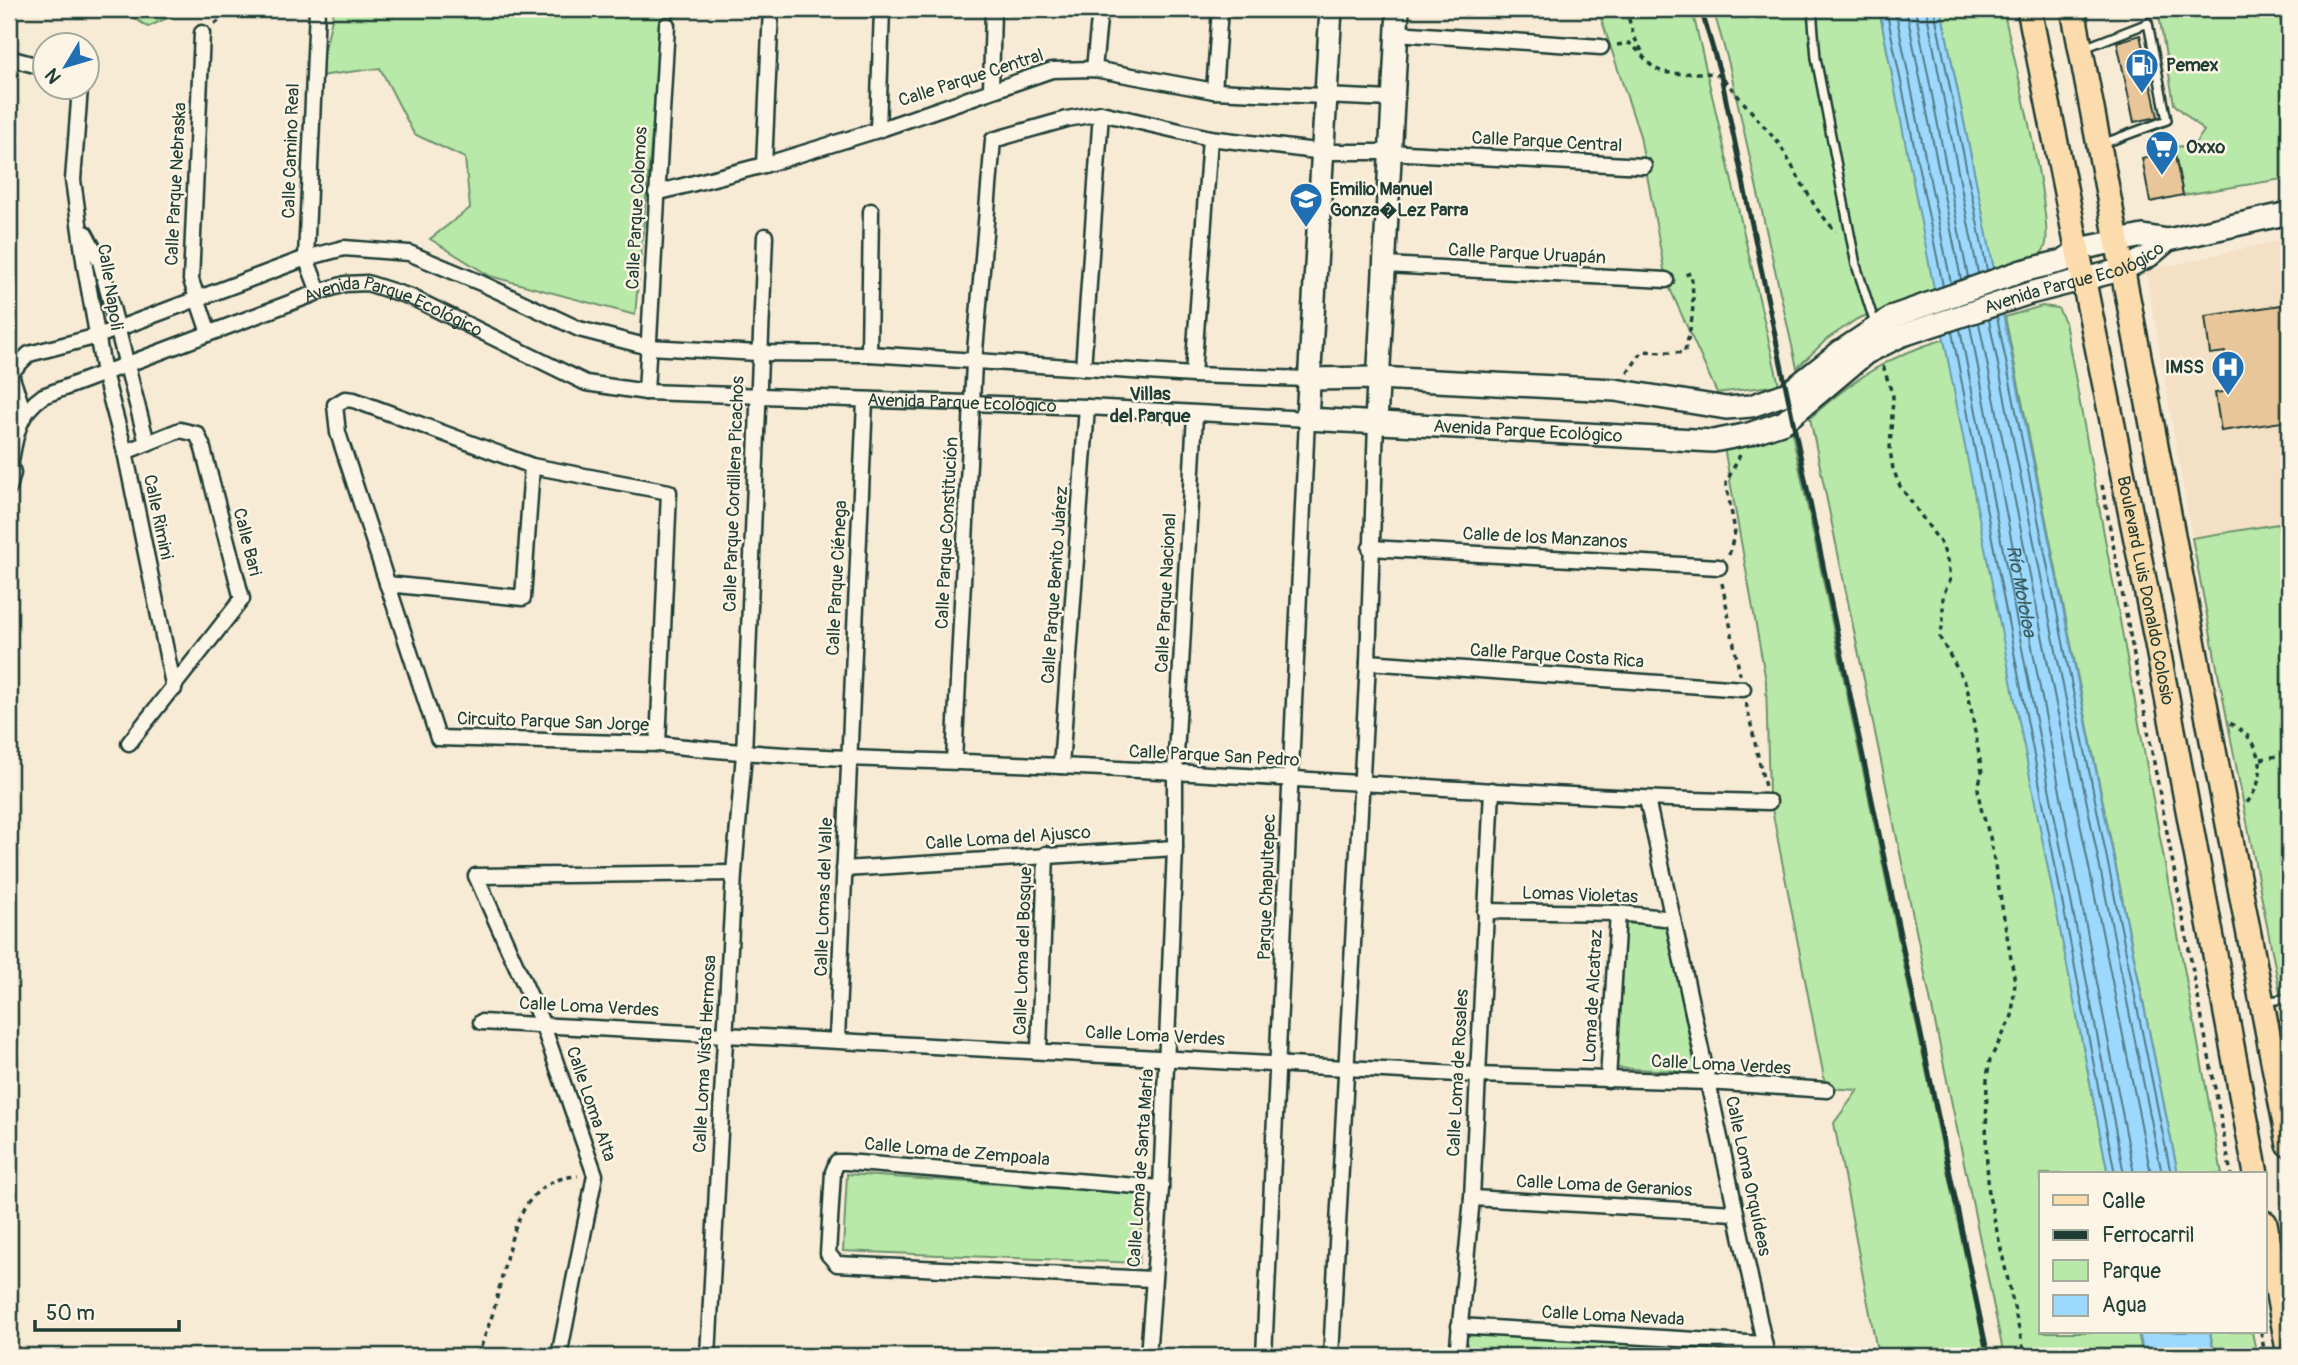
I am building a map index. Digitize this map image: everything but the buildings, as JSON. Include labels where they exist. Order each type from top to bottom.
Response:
[{"type":"main road","name":"Boulevard Luis Donaldo Colosio","points":[[2029,9],[2157,644],[2256,1172]]},
{"type":"main road","points":[[2073,9],[2287,1117],[2289,1145]]},
{"type":"main road","points":[[2266,1228],[2289,1355]]},
{"type":"street","name":"Calle Camino Real","points":[[317,9],[306,258],[319,292]]},
{"type":"street","points":[[764,165],[771,9]]},
{"type":"street","points":[[878,130],[882,9]]},
{"type":"street","points":[[991,89],[993,9]]},
{"type":"street","points":[[1094,69],[1100,9]]},
{"type":"street","points":[[1214,91],[1220,9]]},
{"type":"street","points":[[1307,419],[1331,9]]},
{"type":"street","points":[[1331,1356],[1333,1276],[1348,1067],[1368,662],[1370,548],[1377,378],[1386,265],[1388,152],[1398,9]]},
{"type":"street","name":"Calle Parque Colomos","points":[[646,392],[667,25]]},
{"type":"street","name":"Calle Parque Nebraska","points":[[202,33],[191,280],[209,334]]},
{"type":"street","points":[[1396,33],[1601,47]]},
{"type":"street","points":[[9,58],[32,64]]},
{"type":"street","name":"Calle Parque Central","points":[[656,193],[764,165],[878,130],[1052,69],[1094,69],[1214,91],[1391,99]]},
{"type":"street","name":"Calle Napoli","points":[[79,102],[73,180],[101,354]]},
{"type":"street","points":[[1083,368],[1101,113]]},
{"type":"street","name":"Calle Parque Central","points":[[993,140],[1067,119],[1101,113],[1210,138],[1324,152],[1388,152],[1644,166]]},
{"type":"street","points":[[1193,375],[1210,138]]},
{"type":"street","name":"Calle Parque Constitución","points":[[954,761],[974,363],[993,140]]},
{"type":"street","points":[[869,354],[872,211]]},
{"type":"street","points":[[2168,240],[2289,213]]},
{"type":"street","name":"Calle Napoli","points":[[81,225],[100,261],[127,364]]},
{"type":"street","name":"Calle Parque Cordillera Picachos","points":[[744,754],[758,353],[765,236]]},
{"type":"street","name":"Avenida Parque Ecológico","points":[[9,374],[29,354],[98,336],[306,258],[344,248],[409,253],[579,329],[649,347],[758,353],[869,354],[974,363],[1193,375],[1308,379],[1377,378],[1615,390],[1726,408],[1751,405],[1788,393],[1887,331],[2022,271],[2063,261],[2079,249],[2143,236],[2168,240]]},
{"type":"street","name":"Avenida Parque Ecológico","points":[[23,413],[43,396],[127,364],[319,292],[345,284],[367,283],[411,297],[586,383],[646,392],[1087,407],[1195,415],[1713,441],[1749,434],[1784,422],[1866,353],[1887,331],[2124,269],[2149,256],[2168,240]]},
{"type":"street","name":"Calle Parque Uruapán","points":[[1386,265],[1666,280]]},
{"type":"street","name":"Calle Rimini","points":[[101,354],[125,452],[174,689]]},
{"type":"street","points":[[127,364],[147,443]]},
{"type":"street","points":[[9,374],[23,413],[10,467]]},
{"type":"street","name":"Circuito Parque San Jorge","points":[[354,400],[532,466],[669,492],[658,744],[438,738],[338,433],[335,416],[337,402],[354,400]]},
{"type":"street","name":"Calle Parque Ciénega","points":[[848,756],[865,401]]},
{"type":"street","name":"Calle Parque Benito Juárez","points":[[1061,766],[1087,407]]},
{"type":"street","points":[[1726,408],[1727,439]]},
{"type":"street","name":"Calle Parque Nacional","points":[[1175,773],[1195,415]]},
{"type":"street","name":"Parque Chapultepec","points":[[1264,1356],[1307,419]]},
{"type":"street","name":"Calle Bari","points":[[125,452],[186,430],[200,439],[242,599],[129,743]]},
{"type":"street","points":[[9,432],[10,467],[13,473],[9,488]]},
{"type":"street","points":[[387,584],[523,598],[532,466]]},
{"type":"street","name":"Calle de los Manzanos","points":[[1370,548],[1719,567]]},
{"type":"street","name":"Calle Parque Costa Rica","points":[[1368,662],[1743,689]]},
{"type":"street","name":"Calle Parque San Pedro","points":[[658,744],[744,754],[848,756],[1647,799],[1769,802]]},
{"type":"street","name":"Calle Loma Vista Hermosa","points":[[708,1356],[734,873],[744,754]]},
{"type":"street","name":"Calle Lomas del Valle","points":[[837,1039],[848,756]]},
{"type":"street","name":"Calle Loma de Santa María","points":[[1148,1356],[1168,1056],[1175,773]]},
{"type":"street","name":"Calle Loma de Rosales","points":[[1458,1356],[1472,1198],[1492,790]]},
{"type":"street","name":"Calle Loma Orquídeas","points":[[1647,799],[1734,1213],[1766,1350]]},
{"type":"street","name":"Calle Loma del Ajusco","points":[[844,869],[1046,854],[1175,848]]},
{"type":"street","name":"Calle Loma del Bosque","points":[[1039,1050],[1046,854]]},
{"type":"street","name":"Calle Loma Alta","points":[[559,1356],[595,1175],[542,1023],[476,876],[734,873]]},
{"type":"street","name":"Lomas Violetas","points":[[1485,911],[1618,913],[1673,919]]},
{"type":"street","name":"Loma de Alcatraz","points":[[1608,1080],[1618,913]]},
{"type":"street","name":"Calle Loma Verdes","points":[[481,1022],[1827,1090]]},
{"type":"street","name":"Calle Loma de Zempoala","points":[[1152,1279],[837,1264],[828,1254],[833,1172],[837,1162],[846,1162],[1161,1188]]},
{"type":"street","name":"Calle Loma de Geranios","points":[[1472,1198],[1734,1213]]},
{"type":"street","name":"Calle Loma Nevada","points":[[1459,1326],[1766,1350]]},
{"type":"lane","points":[[1812,9],[1816,58],[1854,252],[1887,331]]},
{"type":"lane","points":[[2081,49],[2147,23],[2167,120],[2098,145]]},
{"type":"lane","points":[[2264,1002],[2289,998]]},
{"type":"path","points":[[1626,9],[1634,37],[1654,68],[1672,73],[1709,71],[1721,76],[1780,145],[1816,208],[1839,236]]},
{"type":"path","points":[[1601,47],[1629,44],[1643,53]]},
{"type":"path","points":[[1615,390],[1643,351],[1684,353],[1693,321],[1691,273],[1666,280]]},
{"type":"path","points":[[1887,331],[1893,396],[1890,450],[1893,469],[1900,486],[1942,545],[1948,563],[1950,580],[1943,595],[1940,638],[1967,686],[1973,711],[1982,772],[1978,788],[1980,805],[1990,837],[2015,982],[2012,1016],[1990,1060],[1987,1077],[1986,1146],[1989,1196],[2025,1356]]},
{"type":"path","points":[[1749,434],[1726,484],[1735,531],[1728,557],[1719,567],[1769,802]]},
{"type":"path","points":[[2100,477],[2231,1172]]},
{"type":"path","points":[[2210,719],[2227,721],[2243,729],[2255,743],[2261,759],[2261,777],[2255,793],[2244,806],[2228,814]]},
{"type":"path","points":[[2261,759],[2289,754]]},
{"type":"path","points":[[478,1356],[495,1307],[512,1232],[531,1198],[548,1184],[566,1177],[595,1175]]},
{"type":"path","points":[[2261,1334],[2265,1356]]},
{"type":"shaded area","points":[[2289,238],[2289,980],[2279,982],[2192,538],[2146,271]]},
{"type":"green space","points":[[121,9],[186,9],[148,27]]},
{"type":"green space","points":[[334,9],[712,9],[663,18],[635,315],[490,276],[430,239],[470,208],[465,158],[414,134],[380,68],[319,76]]},
{"type":"green space","points":[[1598,9],[1692,9],[1779,385],[1717,393],[1666,280],[1640,136]]},
{"type":"green space","points":[[1713,9],[1879,9],[1936,290],[1857,319],[1827,339],[1797,368],[1729,64]]},
{"type":"green space","points":[[1941,9],[2003,9],[2031,132],[2044,205],[2045,247],[2042,253],[2030,261],[1995,275]]},
{"type":"green space","points":[[2158,9],[2278,9],[2289,59],[2289,178],[2183,195],[2174,147],[2194,145],[2204,131],[2174,104]]},
{"type":"green space","points":[[2042,306],[2058,308],[2065,322],[2222,1172],[2178,1172],[2005,317]]},
{"type":"green space","points":[[1945,339],[2108,1172],[2039,1172],[2039,1334],[2138,1334],[2143,1356],[2004,1356],[1810,418],[1857,380],[1889,361]]},
{"type":"green space","points":[[1790,423],[1986,1356],[1878,1356],[1834,1123],[1858,1090],[1826,1088],[1769,794],[1766,681],[1722,436]]},
{"type":"green space","points":[[2278,524],[2289,581],[2289,1039],[2192,538]]},
{"type":"green space","points":[[1622,923],[1668,926],[1696,1072],[1613,1068]]},
{"type":"green space","points":[[847,1174],[1143,1194],[1139,1263],[843,1251]]},
{"type":"green space","points":[[1464,1327],[1763,1346],[1765,1356],[1462,1356]]},
{"type":"green space","points":[[2210,1334],[2252,1334],[2257,1356],[2215,1356]]},
{"type":"water","name":"Río Mololoa","points":[[1879,9],[1941,9],[2178,1172],[2108,1172]]},
{"type":"water","points":[[2139,1334],[2210,1334],[2214,1356],[2144,1356]]},
{"type":"railway","points":[[1701,9],[1721,76],[1988,1356]]},
{"type":"place","name":"Pemex","points":[[2142,95]]},
{"type":"place","name":"Oxxo","points":[[2162,177]]},
{"type":"place","name":"Emilio Manuel Gonza�Lez Parra","points":[[1306,229]]},
{"type":"place","name":"IMSS","points":[[2228,397]]},
{"type":"district","name":"Villas del Parque","points":[[1150,405]]}]
